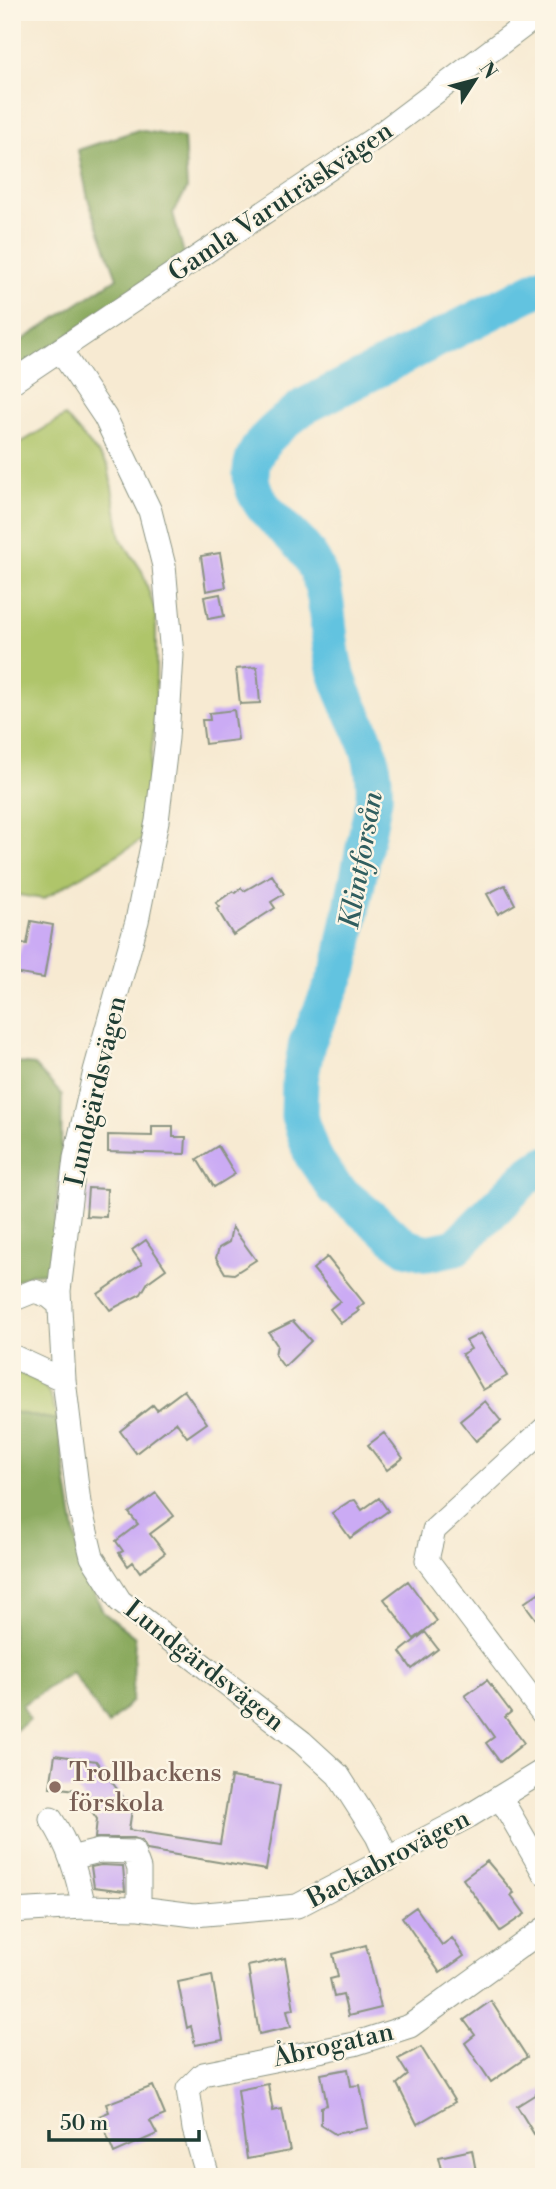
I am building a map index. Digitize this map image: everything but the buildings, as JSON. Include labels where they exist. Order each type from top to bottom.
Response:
[{"type":"street","name":"Gamla Varuträskvägen","points":[[12,382],[375,138],[542,12]]},
{"type":"street","name":"Lundgärdsvägen","points":[[60,350],[105,417],[150,511],[164,566],[172,655],[158,821],[137,921],[95,1071],[75,1158],[60,1305],[64,1380],[79,1503],[92,1557],[120,1601],[302,1742],[338,1775],[388,1860]]},
{"type":"street","points":[[12,1300],[34,1291],[49,1296],[60,1305]]},
{"type":"street","points":[[12,1356],[64,1380]]},
{"type":"street","points":[[540,1433],[434,1530],[427,1560],[544,1715]]},
{"type":"street","name":"Backabrovägen","points":[[12,1912],[84,1907],[139,1908],[194,1915],[297,1906],[388,1860],[544,1770]]},
{"type":"street","points":[[500,1797],[544,1873]]},
{"type":"street","points":[[51,1819],[71,1858],[84,1907]]},
{"type":"street","points":[[71,1858],[99,1851],[133,1852],[139,1869],[139,1908]]},
{"type":"street","name":"Åbrogatan","points":[[208,2177],[194,2129],[188,2089],[203,2074],[354,2044],[410,2026],[544,1929]]},
{"type":"green space","points":[[138,130],[184,138],[187,189],[173,213],[185,257],[12,373],[12,347],[117,278],[88,199],[78,150]]},
{"type":"green space","points":[[65,416],[108,465],[121,539],[142,571],[156,613],[156,711],[142,840],[43,899],[12,894],[12,448]]},
{"type":"green space","points":[[12,1062],[34,1065],[62,1095],[61,1155],[51,1273],[30,1274],[12,1283]]},
{"type":"green space","points":[[12,1370],[32,1378],[44,1387],[52,1399],[57,1420],[12,1412]]},
{"type":"green space","points":[[12,1412],[57,1420],[79,1558],[103,1612],[135,1637],[132,1701],[108,1725],[72,1672],[22,1705],[29,1720],[12,1733]]},
{"type":"waterway","name":"Klintforsån","points":[[544,285],[303,407],[276,429],[261,446],[255,455],[251,477],[260,501],[306,551],[319,575],[326,602],[336,672],[362,732],[374,778],[374,798],[340,968],[307,1043],[300,1080],[299,1116],[312,1155],[335,1188],[406,1247],[428,1253],[456,1247],[524,1179],[544,1165]]},
{"type":"place","name":"Trollbackens förskola","points":[[55,1787]]}]
